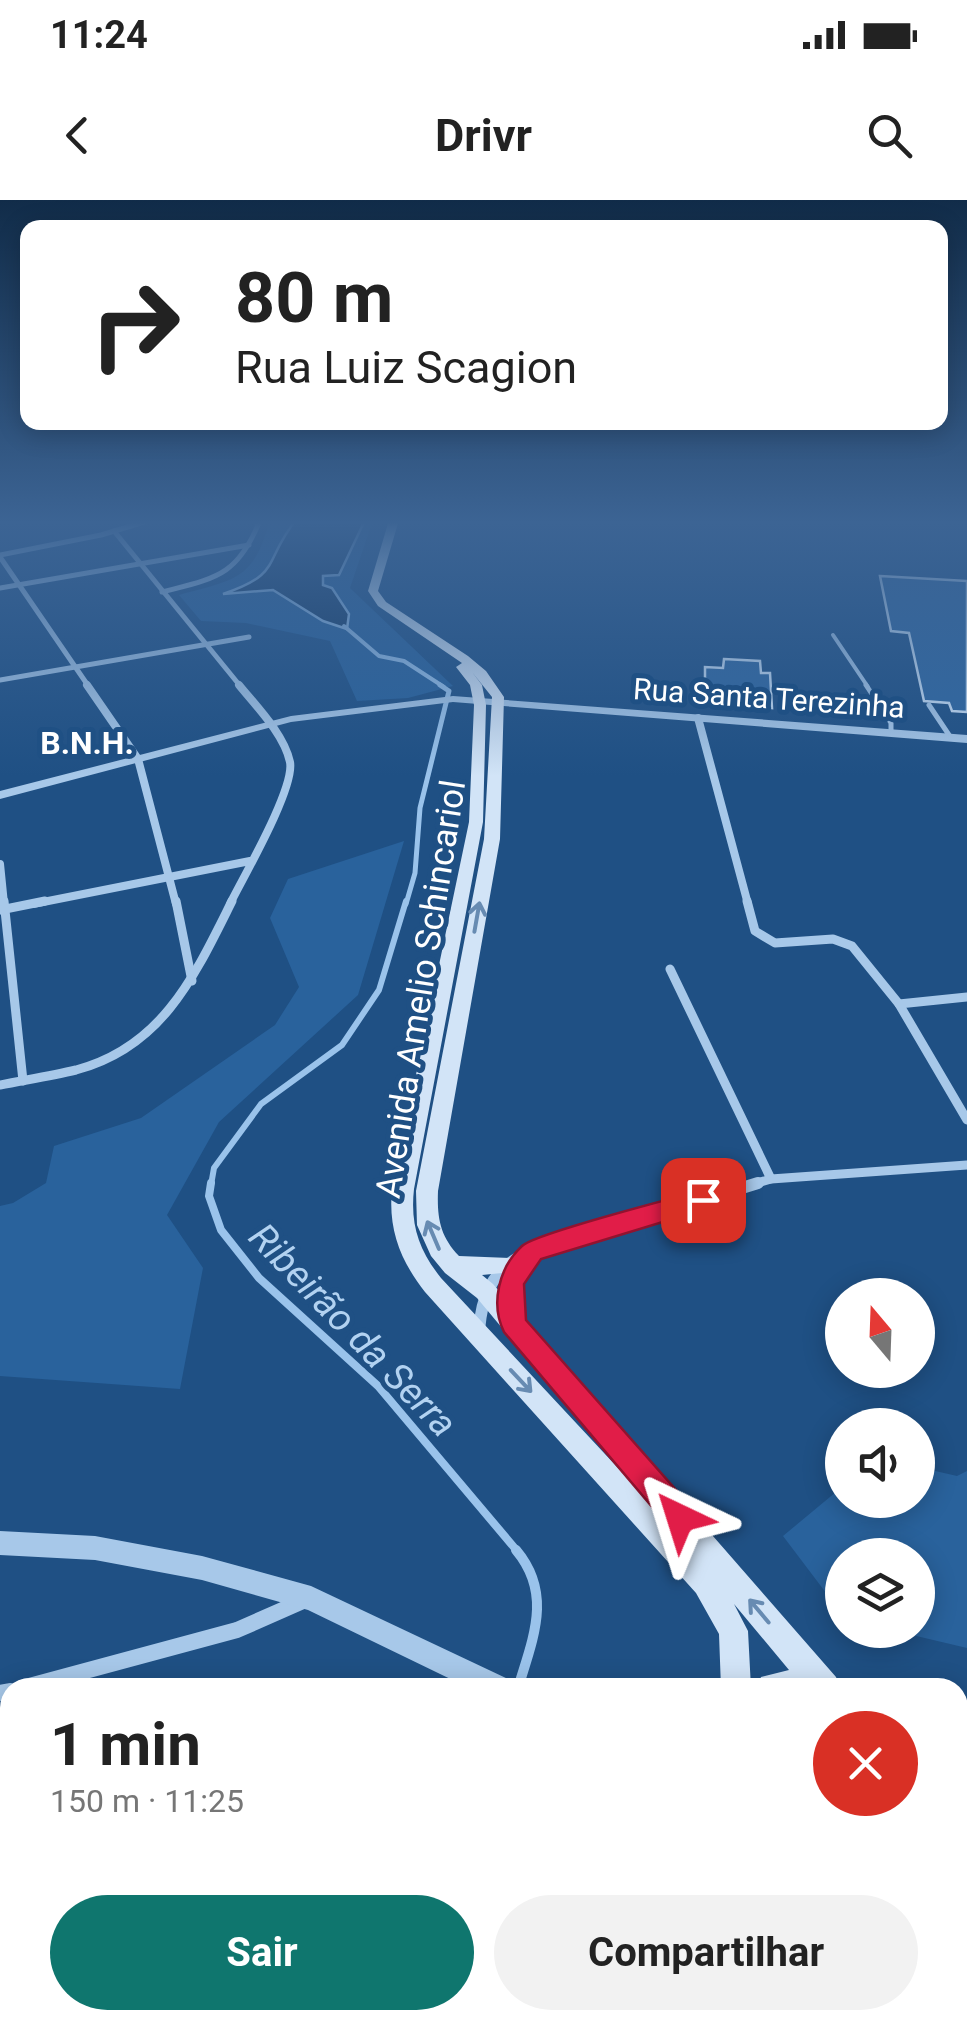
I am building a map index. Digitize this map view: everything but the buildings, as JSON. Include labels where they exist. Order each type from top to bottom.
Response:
[{"type":"main road","points":[[370,605],[457,663],[473,679],[472,700]]},
{"type":"main road","points":[[384,605],[482,674],[472,700]]},
{"type":"main road","name":"Avenida Amelio Schincariol","points":[[472,700],[492,839],[425,1207],[432,1240],[454,1266],[485,1291],[816,1678]]},
{"type":"main road","name":"Avenida Amelio Schincariol","points":[[472,700],[479,787],[473,838],[400,1210],[402,1230],[418,1266],[706,1583],[733,1631],[735,1678]]},
{"type":"main road","points":[[454,1266],[504,1265]]},
{"type":"street","points":[[32,605],[138,759],[170,877],[192,982]]},
{"type":"street","points":[[0,1085],[79,1069],[116,1053],[154,1028],[192,982],[288,786],[290,762],[270,723],[173,605]]},
{"type":"street","points":[[0,680],[249,637]]},
{"type":"street","name":"Rua Santa Terezinha","points":[[0,794],[270,723],[323,713],[472,700],[967,739]]},
{"type":"street","points":[[698,718],[755,931],[767,942],[846,942],[898,1004],[967,1120]]},
{"type":"street","points":[[2,909],[250,861]]},
{"type":"street","points":[[0,864],[24,1081]]},
{"type":"street","points":[[670,969],[771,1179]]},
{"type":"street","points":[[898,1004],[967,996]]},
{"type":"street","points":[[478,1335],[485,1291],[504,1265],[532,1251],[771,1179],[967,1165]]},
{"type":"street","points":[[513,1324],[511,1282],[532,1251]]},
{"type":"street","points":[[0,1543],[95,1548],[202,1568],[311,1598],[480,1678]]},
{"type":"street","points":[[59,1678],[237,1630],[311,1598]]},
{"type":"lane","points":[[833,635],[891,724],[891,733]]},
{"type":"lane","points":[[929,705],[951,738]]},
{"type":"shaded area","points":[[188,605],[368,605],[453,686],[408,698],[357,701],[330,641],[246,623],[201,621]]},
{"type":"shaded area","points":[[298,605],[343,605],[349,614],[347,629],[323,621]]},
{"type":"shaded area","points":[[404,841],[358,995],[219,1122],[167,1215],[203,1268],[180,1389],[0,1376],[0,1206],[13,1203],[46,1183],[54,1146],[141,1118],[275,1025],[299,987],[270,918],[288,879]]},
{"type":"shaded area","points":[[935,1471],[957,1476],[967,1471],[967,1648],[935,1640],[935,1538],[825,1538],[825,1592],[783,1536],[825,1501],[825,1518],[935,1518]]},
{"type":"waterway","name":"Ribeirão da Serra","points":[[344,626],[379,656],[404,661],[444,687]]},
{"type":"waterway","name":"Ribeirão da Serra","points":[[406,904],[415,873],[420,808],[449,691],[440,685]]},
{"type":"waterway","name":"Ribeirão da Serra","points":[[211,1185],[214,1168],[261,1104],[342,1045],[379,990],[406,901]]},
{"type":"waterway","name":"Ribeirão da Serra","points":[[211,1183],[209,1196],[221,1230],[259,1278],[378,1386],[518,1552]]},
{"type":"waterway","name":"Ribeirão da Serra","points":[[516,1550],[534,1583],[537,1600],[534,1634],[521,1678]]},
{"type":"district","name":"B.N.H.","points":[[87,743]]},
{"type":"route","points":[[680,1518],[513,1324],[511,1282],[532,1251],[703,1200]]}]
